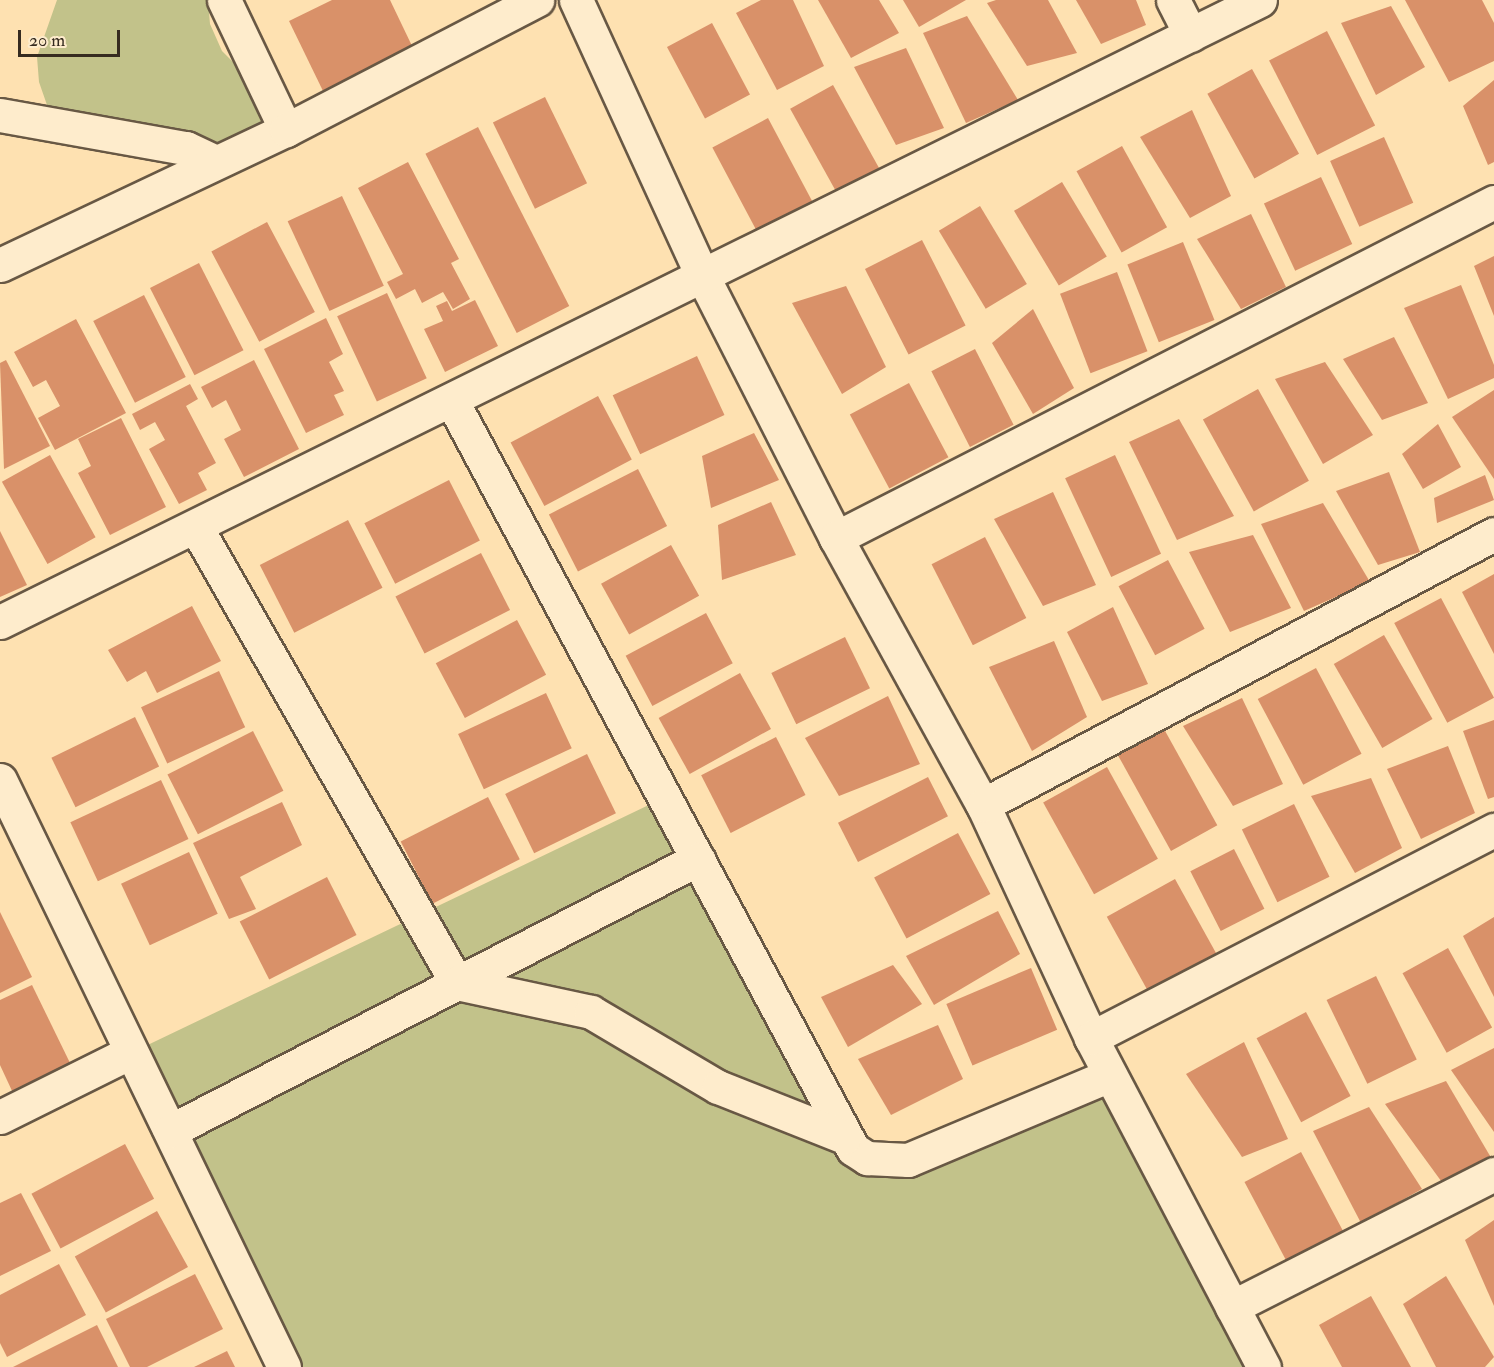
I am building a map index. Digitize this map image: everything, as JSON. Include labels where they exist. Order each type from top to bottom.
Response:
[{"type":"street","points":[[224,0],[286,130]]},
{"type":"street","points":[[0,265],[214,161],[286,130],[537,0]]},
{"type":"street","points":[[576,0],[704,279],[836,538],[984,805],[1091,1038],[1264,1367]]},
{"type":"street","points":[[1173,0],[1191,35]]},
{"type":"street","points":[[0,622],[197,529],[453,403],[1260,0]]},
{"type":"street","points":[[0,115],[186,148],[214,161]]},
{"type":"street","points":[[836,538],[1494,202]]},
{"type":"street","points":[[453,403],[698,859],[844,1137],[867,1158],[908,1160],[1110,1075]]},
{"type":"street","points":[[197,529],[457,983],[591,1012],[718,1087],[844,1137]]},
{"type":"street","points":[[984,805],[1494,534]]},
{"type":"street","points":[[0,780],[8,816],[131,1052],[284,1367]]},
{"type":"street","points":[[1091,1038],[1494,830]]},
{"type":"street","points":[[170,1131],[698,859]]},
{"type":"street","points":[[0,1117],[131,1052]]},
{"type":"street","points":[[1233,1307],[1494,1174]]},
{"type":"green space","points":[[57,0],[208,0],[210,24],[222,51],[244,73],[266,117],[263,125],[207,155],[69,126],[47,105],[39,82],[37,57]]},
{"type":"green space","points":[[655,802],[867,1162],[1109,1079],[1261,1367],[284,1367],[133,1052]]},
{"type":"building","points":[[332,0],[390,0],[413,48],[323,91],[289,21]]},
{"type":"building","points":[[761,0],[793,0],[824,66],[777,90],[736,13]]},
{"type":"building","points":[[818,0],[879,0],[899,33],[851,58]]},
{"type":"building","points":[[903,0],[966,0],[919,27]]},
{"type":"building","points":[[996,0],[1048,0],[1077,53],[1027,66],[987,3]]},
{"type":"building","points":[[1076,0],[1136,0],[1146,25],[1101,44]]},
{"type":"building","points":[[1405,0],[1482,0],[1494,23],[1494,61],[1449,82]]},
{"type":"building","points":[[1391,6],[1425,67],[1376,95],[1341,23]]},
{"type":"building","points":[[967,16],[1018,100],[966,123],[923,33]]},
{"type":"building","points":[[712,23],[750,95],[705,118],[667,47]]},
{"type":"building","points":[[1327,31],[1375,125],[1317,155],[1269,61]]},
{"type":"building","points":[[906,48],[944,128],[896,145],[854,67]]},
{"type":"building","points":[[1252,69],[1299,154],[1254,179],[1207,94]]},
{"type":"building","points":[[1494,80],[1494,162],[1488,165],[1463,106]]},
{"type":"building","points":[[833,85],[879,168],[836,192],[790,109]]},
{"type":"building","points":[[545,97],[587,183],[535,209],[493,122]]},
{"type":"building","points":[[1192,110],[1231,196],[1190,218],[1140,137]]},
{"type":"building","points":[[768,118],[815,207],[760,237],[712,148]]},
{"type":"building","points":[[478,127],[569,306],[517,333],[425,154]]},
{"type":"building","points":[[1384,137],[1413,203],[1359,227],[1330,161]]},
{"type":"building","points":[[1122,146],[1167,227],[1122,253],[1077,171]]},
{"type":"building","points":[[408,162],[459,259],[451,263],[470,299],[453,309],[443,292],[422,303],[415,289],[396,299],[387,282],[403,274],[358,188]]},
{"type":"building","points":[[1321,177],[1352,244],[1295,271],[1264,204]]},
{"type":"building","points":[[1062,182],[1107,257],[1059,285],[1014,211]]},
{"type":"building","points":[[342,196],[384,286],[329,311],[288,221]]},
{"type":"building","points":[[980,206],[1027,284],[986,309],[939,231]]},
{"type":"building","points":[[1251,214],[1286,287],[1241,309],[1197,239]]},
{"type":"building","points":[[267,222],[315,312],[259,342],[211,252]]},
{"type":"building","points":[[922,240],[966,326],[909,355],[865,269]]},
{"type":"building","points":[[1183,242],[1214,320],[1159,342],[1127,264]]},
{"type":"building","points":[[1494,256],[1494,316],[1474,266]]},
{"type":"building","points":[[199,263],[243,350],[194,375],[150,288]]},
{"type":"building","points":[[1117,272],[1147,351],[1091,373],[1060,294]]},
{"type":"building","points":[[1461,285],[1494,365],[1494,378],[1448,399],[1404,308]]},
{"type":"building","points":[[846,286],[886,367],[842,394],[792,303]]},
{"type":"building","points":[[387,293],[427,378],[377,401],[337,316]]},
{"type":"building","points":[[144,295],[186,377],[135,403],[93,321]]},
{"type":"building","points":[[475,300],[498,346],[445,372],[424,329],[443,321],[436,306],[447,301],[452,311]]},
{"type":"building","points":[[1033,309],[1074,388],[1033,414],[992,343]]},
{"type":"building","points":[[326,318],[343,354],[329,362],[344,391],[334,395],[344,415],[306,433],[264,349]]},
{"type":"building","points":[[76,319],[126,413],[55,450],[38,418],[60,406],[46,380],[33,387],[14,352]]},
{"type":"building","points":[[1394,337],[1428,403],[1382,420],[1343,359]]},
{"type":"building","points":[[975,349],[1014,425],[970,447],[931,371]]},
{"type":"building","points":[[697,356],[724,415],[640,454],[613,395]]},
{"type":"building","points":[[6,360],[50,446],[4,469],[0,363]]},
{"type":"building","points":[[254,360],[299,449],[244,477],[224,439],[241,430],[226,400],[212,408],[201,387]]},
{"type":"building","points":[[1325,362],[1373,435],[1323,464],[1275,379]]},
{"type":"building","points":[[909,383],[948,457],[889,489],[850,414]]},
{"type":"building","points":[[190,384],[198,399],[186,406],[216,463],[198,473],[207,490],[179,504],[149,449],[165,440],[155,422],[140,430],[132,414]]},
{"type":"building","points":[[1258,389],[1309,481],[1254,511],[1203,420]]},
{"type":"building","points":[[1494,390],[1494,479],[1452,417]]},
{"type":"building","points":[[598,396],[632,460],[544,506],[511,442]]},
{"type":"building","points":[[121,418],[166,507],[110,535],[78,473],[91,466],[78,439]]},
{"type":"building","points":[[1179,419],[1234,516],[1177,540],[1129,442]]},
{"type":"building","points":[[1438,424],[1461,467],[1423,489],[1402,454]]},
{"type":"building","points":[[754,433],[779,480],[711,508],[702,456]]},
{"type":"building","points":[[50,455],[96,537],[47,564],[2,482]]},
{"type":"building","points":[[1115,455],[1161,554],[1111,577],[1065,478]]},
{"type":"building","points":[[638,469],[667,526],[578,571],[549,514]]},
{"type":"building","points":[[1389,472],[1420,552],[1378,565],[1336,491]]},
{"type":"building","points":[[1485,475],[1494,500],[1437,523],[1434,498]]},
{"type":"building","points":[[449,480],[480,541],[395,584],[364,523]]},
{"type":"building","points":[[1053,492],[1096,585],[1043,606],[994,519]]},
{"type":"building","points":[[771,502],[796,555],[722,580],[718,525]]},
{"type":"building","points":[[1323,503],[1370,582],[1304,611],[1261,524]]},
{"type":"building","points":[[348,520],[383,588],[294,633],[260,565]]},
{"type":"building","points":[[0,531],[27,585],[0,597]]},
{"type":"building","points":[[1253,535],[1291,608],[1230,632],[1189,552]]},
{"type":"building","points":[[985,537],[1026,618],[973,645],[932,564]]},
{"type":"building","points":[[671,545],[699,596],[629,635],[601,584]]},
{"type":"building","points":[[481,553],[510,610],[425,654],[395,597]]},
{"type":"building","points":[[1168,560],[1205,629],[1155,655],[1119,586]]},
{"type":"building","points":[[1494,574],[1494,654],[1462,592]]},
{"type":"building","points":[[1441,598],[1494,698],[1447,723],[1394,623]]},
{"type":"building","points":[[192,606],[221,661],[157,693],[146,671],[127,682],[108,650]]},
{"type":"building","points":[[1113,607],[1148,684],[1102,701],[1067,632]]},
{"type":"building","points":[[706,613],[733,663],[652,706],[626,656]]},
{"type":"building","points":[[517,620],[546,675],[465,718],[436,663]]},
{"type":"building","points":[[1384,635],[1432,719],[1382,748],[1334,664]]},
{"type":"building","points":[[845,637],[870,688],[796,724],[771,673]]},
{"type":"building","points":[[1054,641],[1087,717],[1032,751],[989,667]]},
{"type":"building","points":[[1316,668],[1362,754],[1303,785],[1258,699]]},
{"type":"building","points":[[219,671],[245,727],[167,764],[141,707]]},
{"type":"building","points":[[740,673],[771,729],[690,774],[659,718]]},
{"type":"building","points":[[546,693],[572,748],[484,789],[458,734]]},
{"type":"building","points":[[888,696],[920,764],[839,796],[805,738]]},
{"type":"building","points":[[1242,698],[1283,784],[1233,806],[1183,726]]},
{"type":"building","points":[[135,717],[159,766],[76,807],[51,758]]},
{"type":"building","points":[[1494,720],[1494,797],[1488,799],[1463,731]]},
{"type":"building","points":[[1164,729],[1217,825],[1171,851],[1118,755]]},
{"type":"building","points":[[253,731],[283,791],[198,834],[167,775]]},
{"type":"building","points":[[776,737],[806,795],[731,833],[701,775]]},
{"type":"building","points":[[1448,746],[1475,813],[1421,839],[1387,769]]},
{"type":"building","points":[[587,754],[616,813],[534,853],[505,794]]},
{"type":"building","points":[[1107,767],[1158,859],[1094,894],[1043,802]]},
{"type":"building","points":[[928,777],[948,816],[858,862],[838,823]]},
{"type":"building","points":[[1371,778],[1402,848],[1355,873],[1311,796]]},
{"type":"building","points":[[161,780],[188,839],[98,881],[70,822]]},
{"type":"building","points":[[488,797],[520,859],[432,904],[401,841]]},
{"type":"building","points":[[282,802],[302,845],[240,877],[256,909],[229,919],[193,843]]},
{"type":"building","points":[[1294,804],[1330,877],[1277,902],[1242,829]]},
{"type":"building","points":[[958,833],[990,894],[907,939],[874,878]]},
{"type":"building","points":[[1234,849],[1264,909],[1221,931],[1190,871]]},
{"type":"building","points":[[189,852],[218,914],[150,945],[121,884]]},
{"type":"building","points":[[327,877],[357,935],[269,979],[240,921]]},
{"type":"building","points":[[1175,879],[1219,958],[1150,996],[1107,917]]},
{"type":"building","points":[[998,911],[1020,954],[934,1005],[906,956]]},
{"type":"building","points":[[0,912],[32,977],[0,993]]},
{"type":"building","points":[[1494,917],[1494,997],[1463,936]]},
{"type":"building","points":[[1448,948],[1492,1028],[1447,1053],[1403,973]]},
{"type":"building","points":[[893,965],[922,1004],[848,1047],[821,997]]},
{"type":"building","points":[[1031,968],[1057,1030],[972,1066],[946,1004]]},
{"type":"building","points":[[1376,976],[1417,1060],[1367,1084],[1327,1000]]},
{"type":"building","points":[[32,985],[71,1065],[13,1093],[0,1065],[0,1000]]},
{"type":"building","points":[[1306,1012],[1351,1096],[1301,1122],[1257,1038]]},
{"type":"building","points":[[938,1025],[963,1079],[891,1115],[858,1059]]},
{"type":"building","points":[[1244,1042],[1288,1139],[1242,1157],[1186,1074]]},
{"type":"building","points":[[1494,1048],[1494,1132],[1451,1070]]},
{"type":"building","points":[[1446,1081],[1493,1161],[1444,1185],[1385,1104]]},
{"type":"building","points":[[1369,1107],[1422,1189],[1361,1223],[1313,1131]]},
{"type":"building","points":[[125,1144],[154,1199],[61,1249],[31,1194]]},
{"type":"building","points":[[1301,1152],[1344,1232],[1287,1262],[1244,1182]]},
{"type":"building","points":[[21,1193],[51,1251],[0,1276],[0,1203]]},
{"type":"building","points":[[157,1211],[188,1267],[106,1313],[75,1257]]},
{"type":"building","points":[[1494,1220],[1494,1306],[1465,1240]]},
{"type":"building","points":[[59,1264],[86,1315],[7,1357],[0,1343],[0,1295]]},
{"type":"building","points":[[195,1274],[223,1329],[147,1367],[130,1367],[106,1319]]},
{"type":"building","points":[[1446,1276],[1494,1357],[1485,1367],[1436,1367],[1403,1304]]},
{"type":"building","points":[[1371,1296],[1411,1367],[1342,1367],[1319,1325]]},
{"type":"building","points":[[97,1325],[118,1367],[13,1367]]},
{"type":"building","points":[[227,1351],[235,1367],[194,1367]]}]
